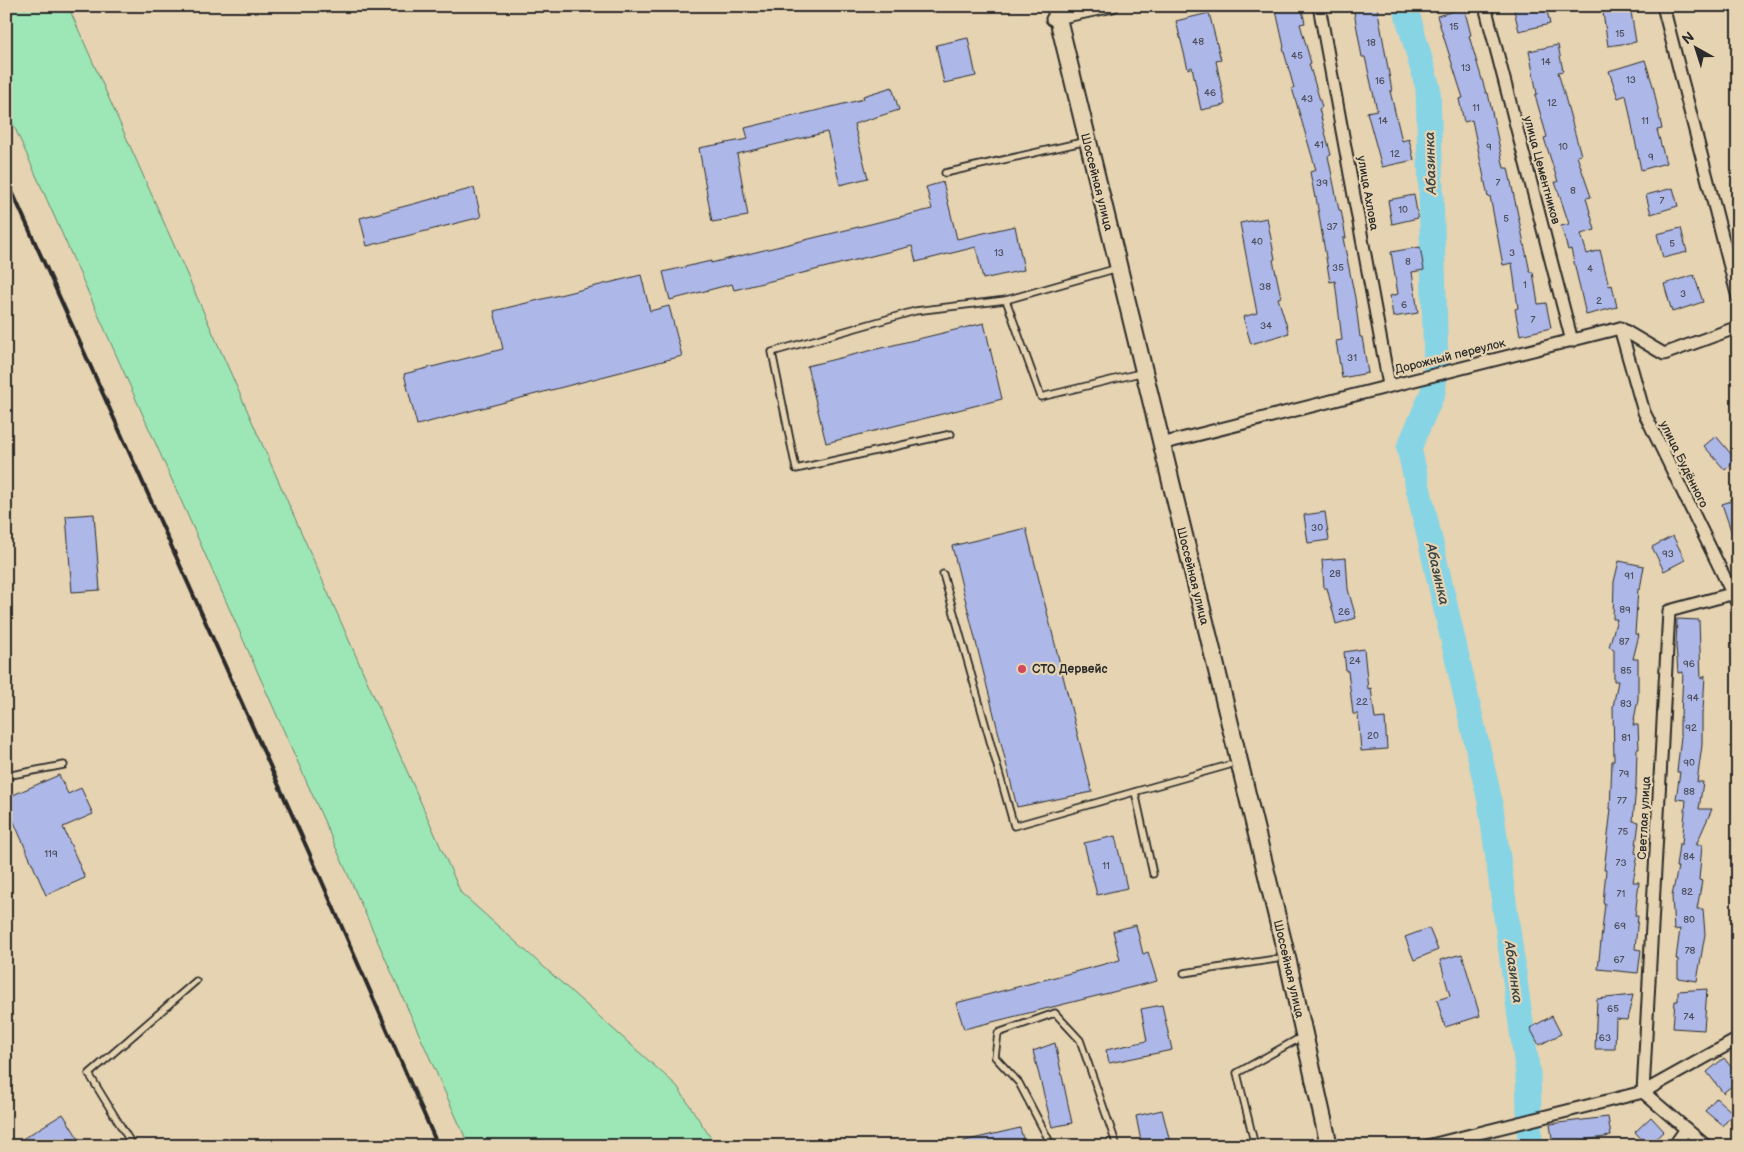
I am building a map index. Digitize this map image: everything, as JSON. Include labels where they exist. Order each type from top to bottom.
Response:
[{"type":"main road","name":"Шоссейная улица","points":[[1052,12],[1161,444],[1288,962],[1329,1146]]},
{"type":"main road","name":"Шоссейная улица","points":[[1084,142],[1111,270],[1322,1146]]},
{"type":"street","points":[[1052,12],[1113,6]]},
{"type":"street","name":"улица Ахлова","points":[[1319,6],[1389,385]]},
{"type":"street","name":"улица Цементников","points":[[1485,6],[1572,340]]},
{"type":"street","points":[[1663,6],[1738,298]]},
{"type":"street","points":[[1620,328],[1664,354],[1738,326]]},
{"type":"street","name":"Дорожный переулок","points":[[1161,444],[1620,328]]},
{"type":"street","name":"улица Будённого","points":[[1620,328],[1644,412],[1738,605]]},
{"type":"street","name":"Светлая улица","points":[[1643,1092],[1669,611],[1732,594]]},
{"type":"street","points":[[1427,1146],[1643,1092],[1738,1039]]},
{"type":"street","points":[[1643,1092],[1706,1146]]},
{"type":"street","points":[[1674,1146],[1686,1129]]},
{"type":"lane","points":[[944,174],[1084,142]]},
{"type":"lane","points":[[951,434],[796,469],[772,352],[915,311],[1006,300],[1111,270]]},
{"type":"lane","points":[[1006,300],[1042,398],[1136,374]]},
{"type":"lane","points":[[943,574],[1014,826],[1229,765]]},
{"type":"lane","points":[[6,776],[64,766]]},
{"type":"lane","points":[[1135,792],[1153,874]]},
{"type":"lane","points":[[1184,973],[1276,959]]},
{"type":"lane","points":[[133,1146],[89,1074],[196,981]]},
{"type":"lane","points":[[1052,1146],[1019,1082],[995,1057],[998,1034],[1055,1013],[1080,1040],[1116,1146]]},
{"type":"lane","points":[[1255,1146],[1237,1073],[1296,1040]]},
{"type":"green space","points":[[6,6],[68,6],[461,893],[677,1086],[716,1146],[469,1146],[6,108]]},
{"type":"building","points":[[1275,6],[1301,6],[1305,23],[1300,24],[1311,63],[1309,64],[1322,107],[1319,109],[1331,155],[1328,156],[1339,210],[1341,210],[1346,238],[1343,238],[1368,373],[1342,378],[1336,341],[1342,340],[1335,281],[1330,282],[1310,172],[1316,170],[1292,88],[1294,88],[1283,48]]},
{"type":"building","points":[[1353,6],[1377,6],[1392,91],[1390,91],[1402,141],[1409,139],[1414,160],[1382,167],[1367,112],[1377,110],[1365,57],[1362,57]]},
{"type":"building","points":[[1513,6],[1546,6],[1550,24],[1519,31]]},
{"type":"building","points":[[1602,6],[1630,6],[1636,42],[1608,46]]},
{"type":"building","points":[[1464,8],[1471,35],[1469,36],[1486,93],[1488,93],[1504,168],[1508,168],[1530,272],[1533,272],[1538,304],[1546,303],[1551,328],[1520,335],[1515,309],[1518,308],[1512,263],[1503,265],[1490,196],[1488,197],[1472,120],[1464,122],[1459,99],[1463,98],[1437,16]]},
{"type":"building","points":[[1209,13],[1221,60],[1216,61],[1225,105],[1201,110],[1192,67],[1188,69],[1176,21]]},
{"type":"building","points":[[968,38],[976,76],[944,83],[936,45]]},
{"type":"building","points":[[1558,45],[1563,71],[1558,72],[1581,155],[1577,156],[1591,197],[1586,198],[1595,230],[1581,234],[1587,254],[1600,250],[1609,286],[1612,285],[1617,307],[1586,315],[1571,249],[1568,250],[1561,226],[1569,224],[1555,182],[1558,182],[1544,138],[1547,137],[1535,95],[1537,94],[1529,51]]},
{"type":"building","points":[[1645,60],[1653,86],[1662,129],[1657,130],[1666,163],[1641,170],[1626,95],[1618,98],[1609,71]]},
{"type":"building","points":[[892,87],[899,110],[854,124],[868,178],[840,185],[827,132],[737,154],[748,216],[712,222],[699,148],[748,139],[745,128],[864,99],[863,96]]},
{"type":"building","points":[[943,182],[957,239],[1015,226],[1024,270],[983,279],[976,247],[916,262],[912,246],[734,290],[732,284],[670,300],[663,272],[711,261],[711,263],[932,209],[926,187]]},
{"type":"building","points":[[474,188],[481,217],[367,246],[360,218]]},
{"type":"building","points":[[1673,188],[1678,206],[1651,214],[1646,195]]},
{"type":"building","points":[[1414,195],[1418,218],[1392,224],[1388,200]]},
{"type":"building","points":[[1267,218],[1281,297],[1278,298],[1289,333],[1251,344],[1243,317],[1257,313],[1240,223]]},
{"type":"building","points":[[1681,228],[1687,252],[1663,258],[1657,234]]},
{"type":"building","points":[[1420,247],[1424,270],[1412,272],[1418,313],[1393,317],[1390,296],[1398,294],[1391,252]]},
{"type":"building","points":[[641,275],[650,311],[669,306],[682,356],[417,425],[404,374],[503,349],[494,311]]},
{"type":"building","points":[[1694,275],[1703,302],[1672,312],[1664,284]]},
{"type":"building","points":[[984,323],[1002,399],[826,443],[807,366]]},
{"type":"building","points":[[1716,436],[1736,460],[1725,470],[1704,446]]},
{"type":"building","points":[[1738,499],[1738,545],[1736,545],[1722,504]]},
{"type":"building","points":[[1325,512],[1329,540],[1308,543],[1304,515]]},
{"type":"building","points":[[94,514],[100,590],[72,592],[66,516]]},
{"type":"building","name":"СТО Дервейс","points":[[1026,528],[1092,792],[1017,807],[952,546]]},
{"type":"building","points":[[1673,536],[1685,560],[1664,571],[1652,547]]},
{"type":"building","points":[[1346,558],[1348,589],[1356,618],[1336,624],[1327,588],[1324,588],[1322,560]]},
{"type":"building","points":[[1619,561],[1644,566],[1640,589],[1638,589],[1635,634],[1639,635],[1633,659],[1638,659],[1638,699],[1633,725],[1638,725],[1639,749],[1637,749],[1633,821],[1639,822],[1635,853],[1638,854],[1633,882],[1639,882],[1635,916],[1638,916],[1635,949],[1641,950],[1638,973],[1598,969],[1605,903],[1603,903],[1606,870],[1604,870],[1611,809],[1612,761],[1614,761],[1613,707],[1618,681],[1614,681],[1614,649],[1609,647],[1617,619],[1613,619],[1614,582]]},
{"type":"building","points":[[1677,619],[1699,620],[1701,679],[1705,675],[1702,745],[1697,782],[1703,782],[1699,809],[1712,809],[1696,845],[1702,845],[1699,880],[1702,881],[1697,909],[1703,909],[1705,934],[1697,981],[1678,978],[1678,959],[1676,959],[1680,929],[1674,930],[1672,896],[1678,867],[1676,867],[1679,844],[1682,844],[1686,800],[1676,799],[1680,772],[1677,772],[1681,736],[1680,717],[1683,672],[1678,673]]},
{"type":"building","points":[[1364,649],[1368,689],[1371,688],[1375,719],[1385,718],[1387,749],[1361,751],[1358,714],[1353,714],[1344,652]]},
{"type":"building","points":[[59,775],[68,794],[81,788],[93,814],[63,827],[85,878],[46,895],[6,804],[6,798]]},
{"type":"building","points":[[1115,836],[1127,888],[1097,895],[1084,843]]},
{"type":"building","points":[[1136,925],[1143,954],[1148,952],[1157,981],[964,1029],[956,1003],[1120,960],[1113,931]]},
{"type":"building","points":[[1429,928],[1438,950],[1414,960],[1405,937]]},
{"type":"building","points":[[1462,954],[1480,1016],[1445,1027],[1437,1000],[1450,996],[1440,960]]},
{"type":"building","points":[[1707,989],[1704,1030],[1673,1028],[1675,1001],[1678,1001],[1678,991]]},
{"type":"building","points":[[1633,995],[1627,1020],[1616,1019],[1615,1049],[1595,1049],[1597,999]]},
{"type":"building","points":[[1162,1005],[1172,1050],[1109,1063],[1106,1050],[1147,1041],[1141,1009]]},
{"type":"building","points":[[1552,1016],[1561,1034],[1539,1045],[1530,1028]]},
{"type":"building","points":[[1055,1043],[1072,1123],[1052,1127],[1033,1051]]},
{"type":"building","points":[[1724,1058],[1738,1076],[1738,1081],[1723,1093],[1707,1072]]},
{"type":"building","points":[[1716,1098],[1733,1113],[1723,1126],[1705,1111]]},
{"type":"building","points":[[1162,1110],[1171,1146],[1142,1146],[1136,1116]]},
{"type":"building","points":[[63,1114],[83,1146],[11,1146]]},
{"type":"building","points":[[1608,1117],[1611,1136],[1553,1145],[1550,1124]]},
{"type":"building","points":[[1651,1117],[1664,1131],[1648,1146],[1635,1132]]},
{"type":"building","points":[[1020,1128],[1025,1146],[964,1146],[964,1141]]},
{"type":"waterway","name":"Абазинка","points":[[1405,6],[1428,88],[1436,366],[1433,392],[1409,448],[1490,801],[1528,1074],[1530,1146]]},
{"type":"railway","points":[[6,178],[320,877],[438,1146]]},
{"type":"place","name":"СТО Дервейс","points":[[1022,669]]}]
